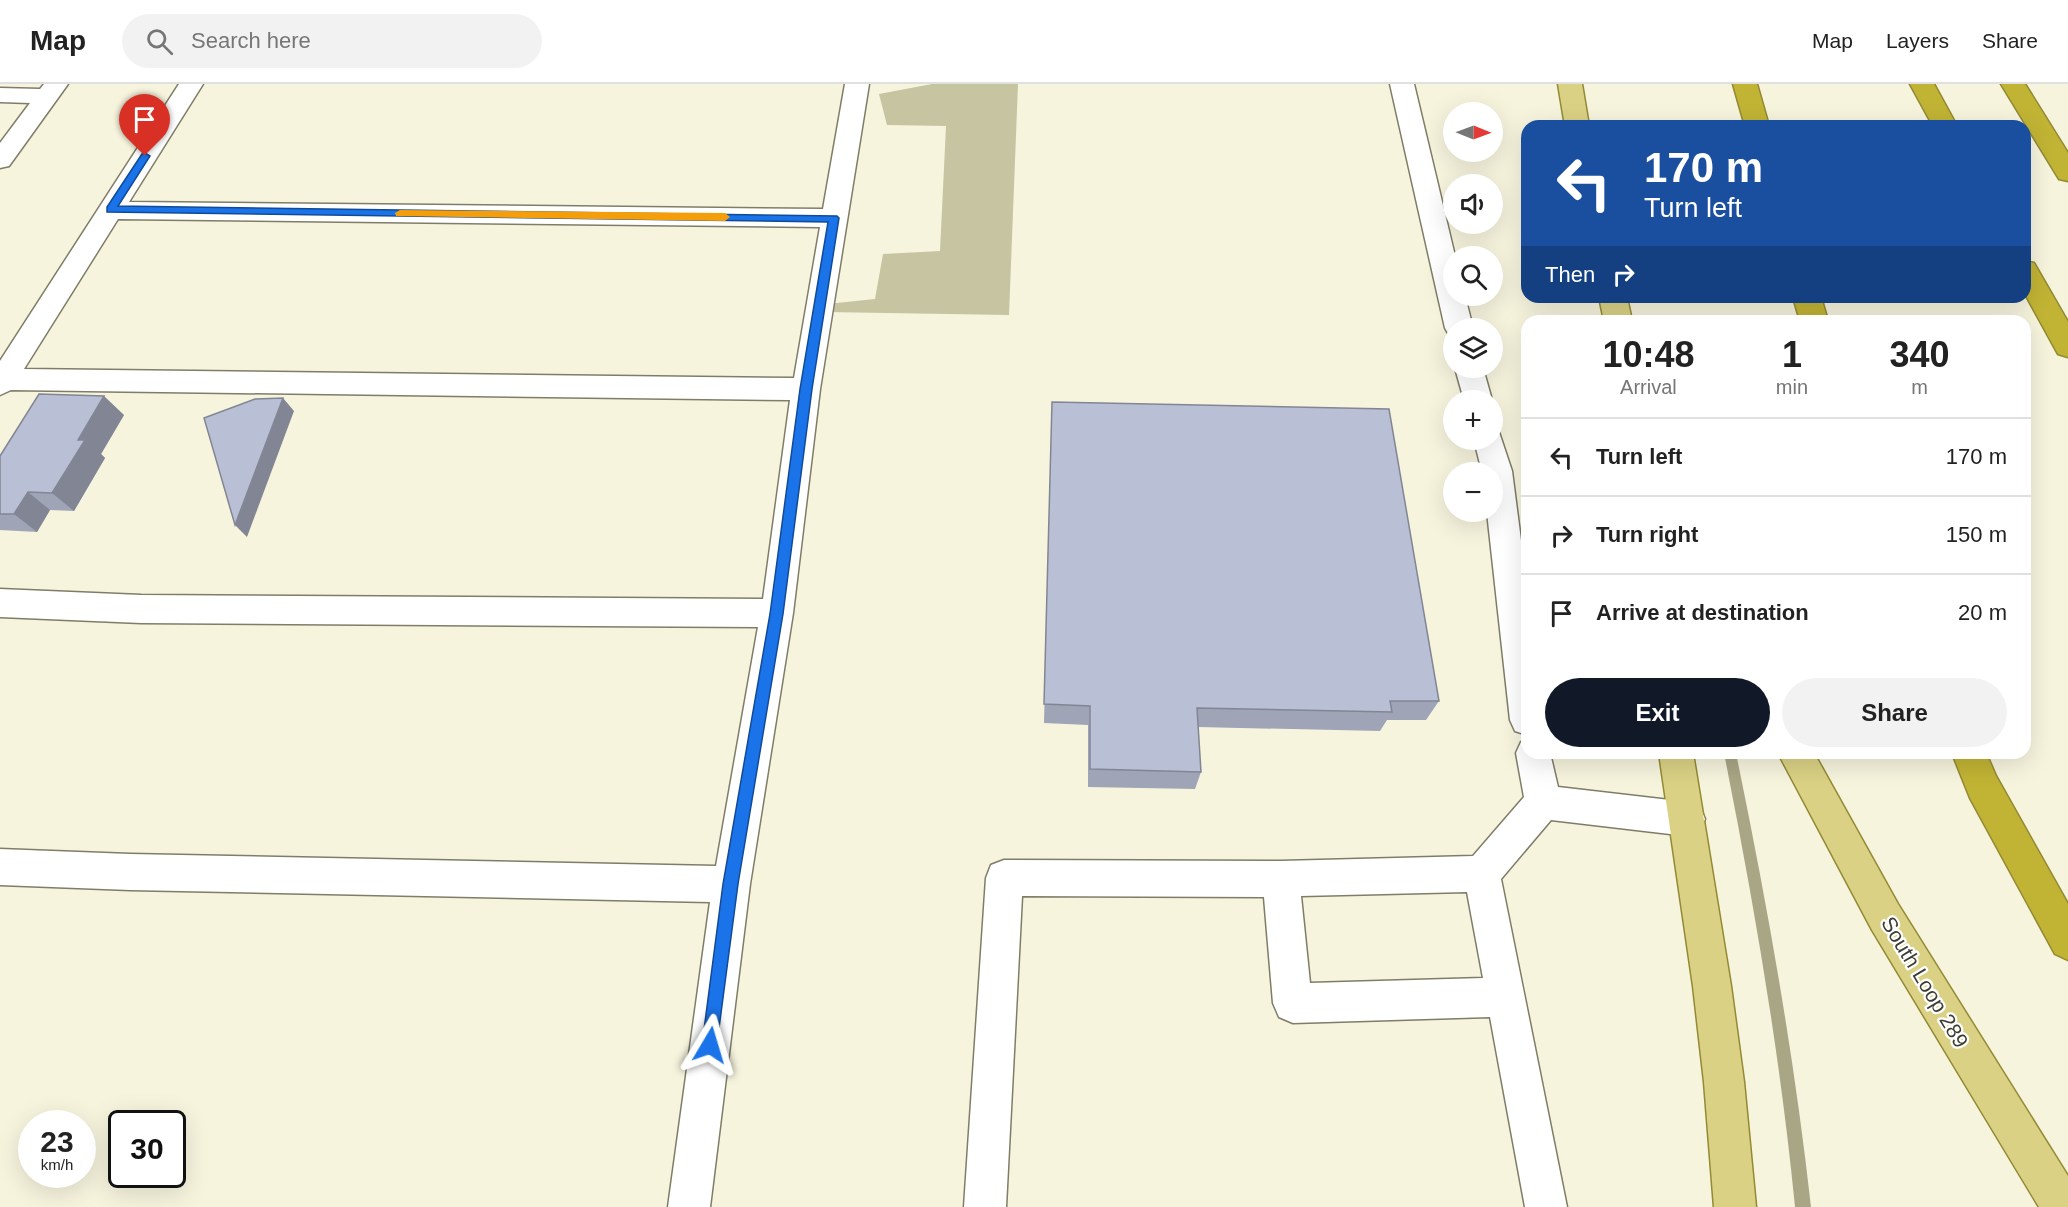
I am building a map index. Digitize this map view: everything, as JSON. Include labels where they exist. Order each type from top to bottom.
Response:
[{"type":"highway","points":[[1744,84],[1755,120]]},
{"type":"highway","points":[[1922,84],[1942,120]]},
{"type":"highway","points":[[2013,84],[2068,173]]},
{"type":"highway","points":[[2031,281],[2068,347]]},
{"type":"highway","points":[[1972,759],[1983,786],[2068,941]]},
{"type":"main road","points":[[1570,84],[1576,120]]},
{"type":"main road","points":[[1677,759],[1724,1082],[1735,1207]]},
{"type":"main road","name":"South Loop 289","points":[[1798,759],[1886,917],[2063,1207]]},
{"type":"street","points":[[2,382],[191,84]]},
{"type":"street","points":[[689,1207],[731,884],[777,614],[806,389],[857,84]]},
{"type":"street","points":[[1402,84],[1457,318]]},
{"type":"street","points":[[0,96],[52,90]]},
{"type":"street","points":[[0,160],[52,90]]},
{"type":"street","points":[[111,210],[834,218]]},
{"type":"street","points":[[2,382],[806,389]]},
{"type":"street","points":[[1492,450],[1497,471],[1521,670]]},
{"type":"street","points":[[0,603],[141,609],[777,614]]},
{"type":"street","points":[[1534,759],[1542,802]]},
{"type":"street","points":[[1542,802],[1687,819]]},
{"type":"street","points":[[985,1207],[1004,878],[1281,879],[1482,874],[1542,802]]},
{"type":"street","points":[[0,867],[130,872],[731,884]]},
{"type":"street","points":[[1482,874],[1546,1207]]},
{"type":"street","points":[[1281,879],[1293,1003],[1506,997]]},
{"type":"shaded area","points":[[932,84],[1018,84],[1009,315],[826,312],[827,304],[875,299],[883,254],[940,251],[946,126],[887,125],[879,94]]},
{"type":"building","points":[[39,394],[104,396],[78,440],[85,440],[52,493],[28,492],[14,514],[0,514],[0,456]]},
{"type":"building","points":[[283,398],[235,525],[204,418],[255,399]]},
{"type":"building","points":[[1052,402],[1389,409],[1439,701],[1390,701],[1392,712],[1197,708],[1201,772],[1090,769],[1090,706],[1044,704]]},
{"type":"waterway","points":[[1731,759],[1773,979],[1790,1093],[1803,1207]]},
{"type":"slow traffic","points":[[400,213],[725,217]]},
{"type":"route","points":[[145,156],[111,210],[834,218],[806,389],[777,614],[731,884],[710,1045]]}]
